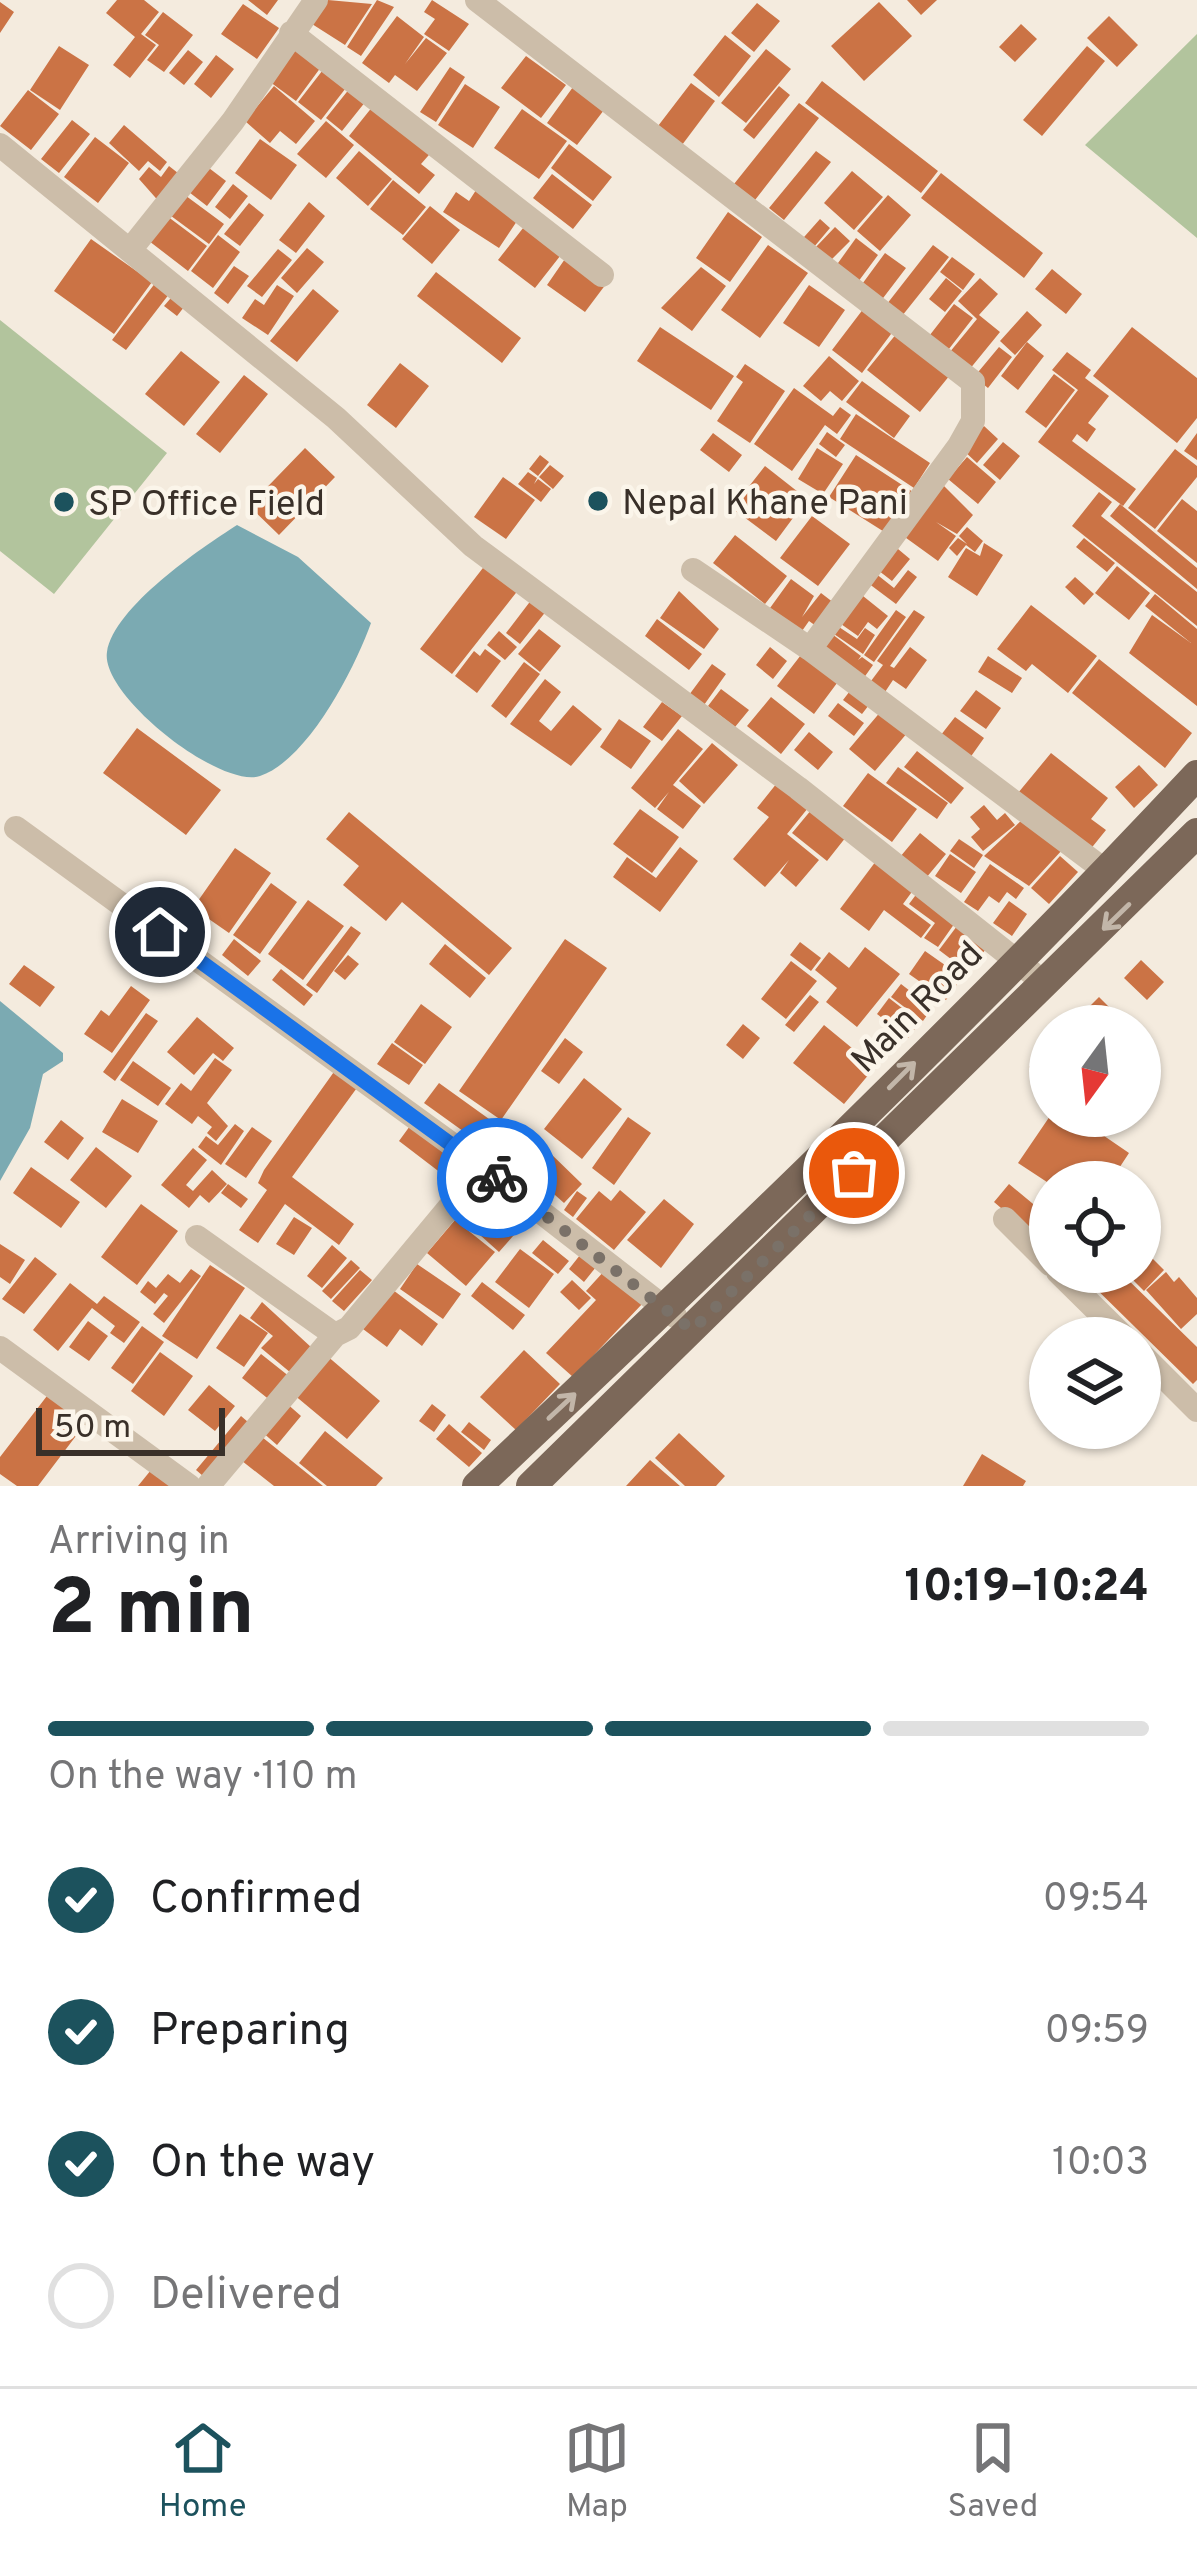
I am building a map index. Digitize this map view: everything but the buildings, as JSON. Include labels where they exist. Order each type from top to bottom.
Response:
[{"type":"main road","name":"Main Road","points":[[477,1486],[665,1309],[1107,872],[1197,776]]},
{"type":"main road","name":"Main Road","points":[[531,1486],[1048,985],[1197,833]]},
{"type":"street","points":[[130,250],[233,122],[316,0]]},
{"type":"street","points":[[477,0],[974,382],[973,421],[959,446],[810,649]]},
{"type":"street","points":[[291,34],[602,275]]},
{"type":"street","points":[[0,145],[336,418],[473,546],[798,788],[1048,985]]},
{"type":"street","points":[[693,570],[810,649],[1107,872]]},
{"type":"street","points":[[16,828],[483,1167],[692,1330]]},
{"type":"street","points":[[208,1486],[335,1335],[349,1328],[483,1167]]},
{"type":"street","points":[[1005,1220],[1029,1243]]},
{"type":"street","points":[[197,1237],[335,1335]]},
{"type":"street","points":[[1079,1293],[1104,1317]]},
{"type":"street","points":[[0,1348],[189,1486]]},
{"type":"street","points":[[1161,1374],[1197,1410]]},
{"type":"green space","points":[[1197,34],[1197,238],[1085,145]]},
{"type":"green space","name":"SP Office Field","points":[[0,320],[167,453],[54,594],[0,551]]},
{"type":"water","points":[[237,525],[298,557],[371,623],[328,710],[295,752],[260,776],[218,768],[166,735],[122,691],[110,670],[107,652],[125,616],[142,598]]},
{"type":"water","points":[[0,1001],[63,1053],[63,1061],[43,1074],[30,1128],[0,1181]]},
{"type":"way so far","points":[[497,1178],[692,1330],[854,1173]]},
{"type":"place","name":"Nepal Khane Pani","points":[[598,501]]},
{"type":"place","name":"SP Office Field","points":[[64,502]]},
{"type":"route","points":[[160,932],[497,1178]]}]
